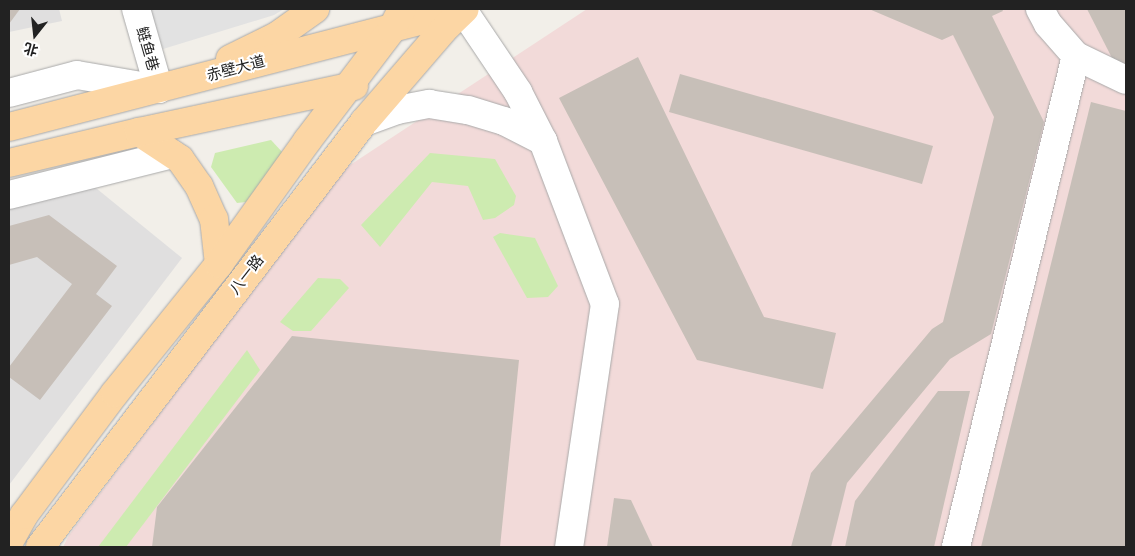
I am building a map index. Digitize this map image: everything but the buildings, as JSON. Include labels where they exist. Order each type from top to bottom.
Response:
[{"type":"main road","points":[[170,86],[277,36],[315,9]]},
{"type":"main road","name":"赤壁大道","points":[[9,126],[170,86],[397,19],[463,9]]},
{"type":"main road","name":"八一路","points":[[40,547],[364,122],[463,9]]},
{"type":"main road","name":"八一路","points":[[9,542],[24,515],[115,393],[219,264],[397,19]]},
{"type":"main road","points":[[9,163],[139,132],[405,75]]},
{"type":"main road","points":[[139,132],[180,159],[199,186],[214,220],[219,264]]},
{"type":"street","name":"鲢鱼巷","points":[[136,9],[170,86]]},
{"type":"street","points":[[463,9],[518,92],[543,141],[605,304],[569,547]]},
{"type":"street","points":[[1040,9],[1048,24],[1076,56],[1126,80]]},
{"type":"street","points":[[956,547],[1076,56]]},
{"type":"street","points":[[9,92],[77,75],[170,86]]},
{"type":"street","points":[[364,122],[397,110],[428,104],[468,110],[504,121],[543,141]]},
{"type":"street","points":[[9,195],[172,154]]},
{"type":"shaded area","points":[[9,9],[59,9],[62,21],[9,32]]},
{"type":"shaded area","points":[[150,9],[284,9],[274,15],[163,49]]},
{"type":"shaded area","points":[[587,9],[1126,9],[1126,547],[63,547],[69,535],[341,171]]},
{"type":"shaded area","points":[[91,184],[182,258],[9,485],[9,204]]},
{"type":"green space","points":[[271,140],[284,154],[246,202],[237,203],[211,167],[215,153]]},
{"type":"green space","points":[[430,153],[495,159],[516,196],[514,205],[495,218],[483,220],[468,186],[432,182],[380,247],[361,225]]},
{"type":"green space","points":[[500,233],[535,238],[558,286],[548,297],[527,298],[493,237]]},
{"type":"green space","points":[[318,278],[340,279],[349,288],[311,331],[293,331],[280,322]]},
{"type":"green space","points":[[247,350],[260,370],[126,547],[98,547]]}]
